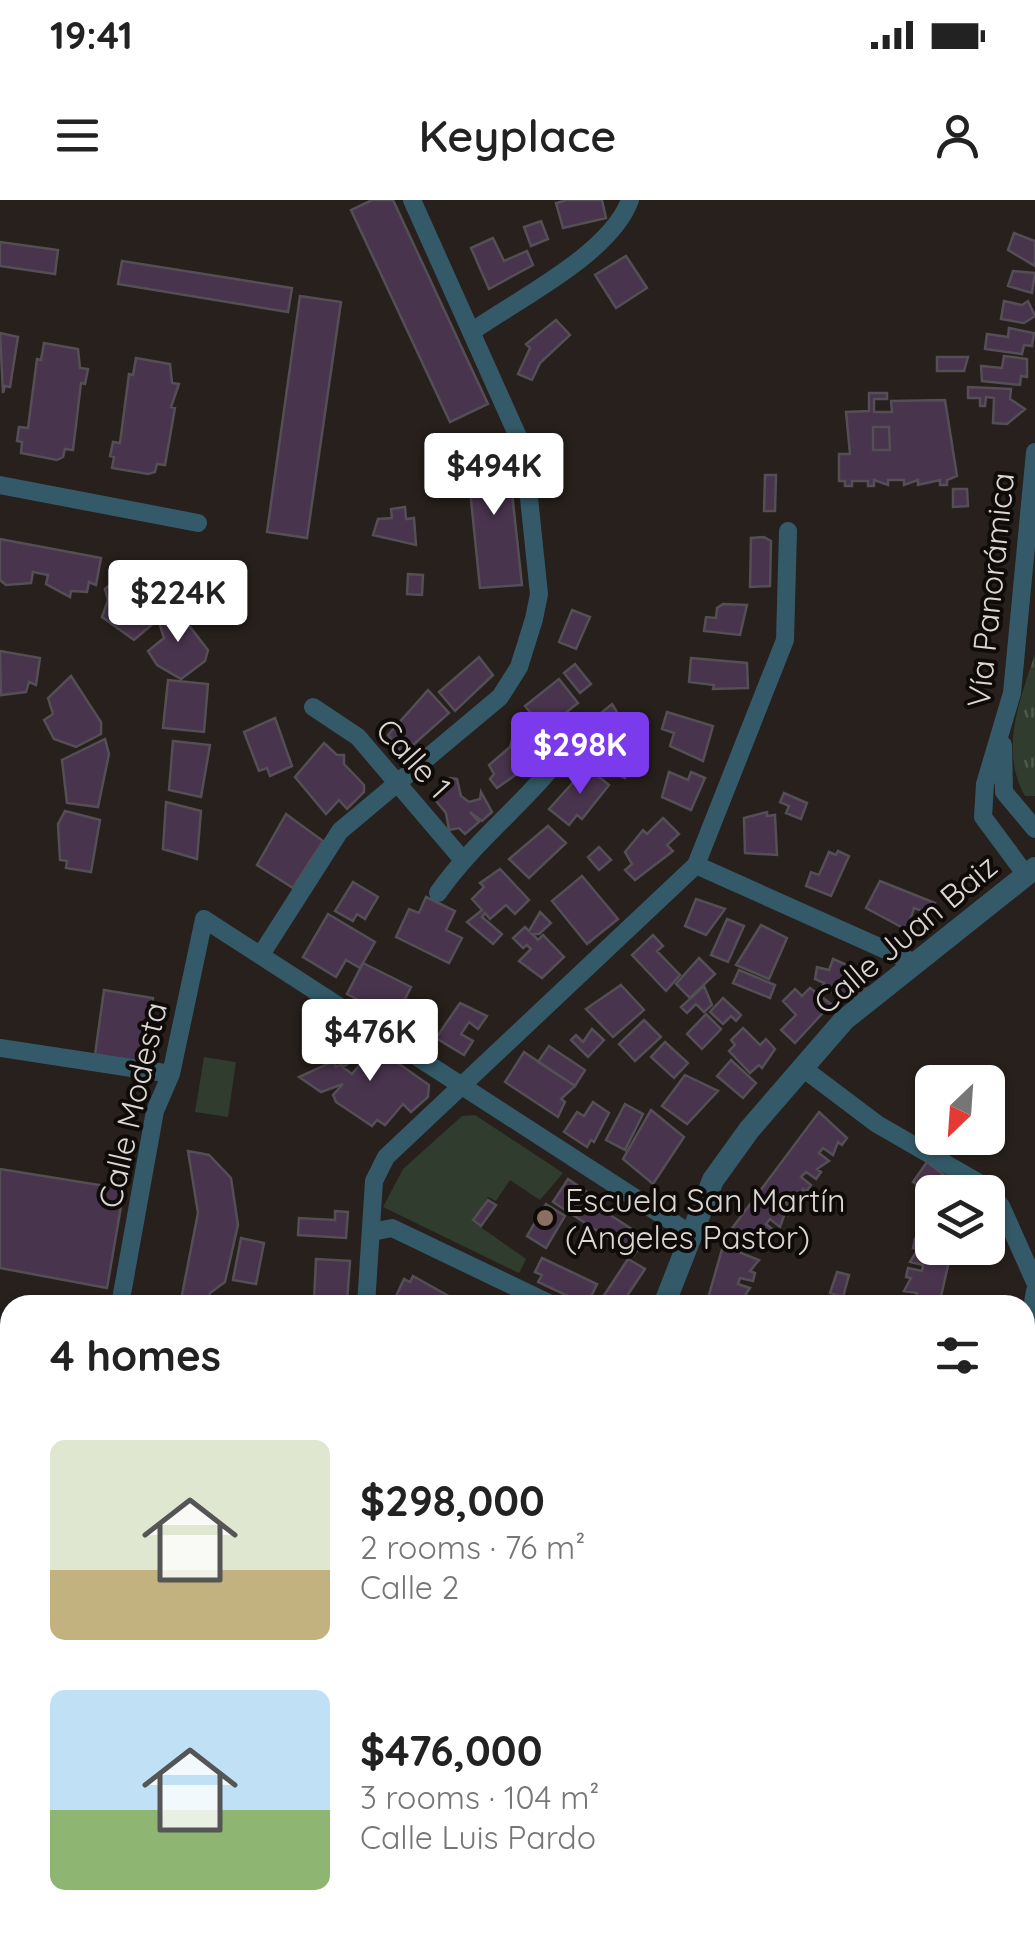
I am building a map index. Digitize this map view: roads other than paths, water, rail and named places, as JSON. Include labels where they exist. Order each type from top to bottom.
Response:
[{"type":"street","points":[[412,200],[474,330],[524,450],[539,594],[524,655],[500,697],[340,831],[262,952],[691,1234]]},
{"type":"street","points":[[474,330],[592,249],[619,226],[630,200]]},
{"type":"street","name":"Vía Panorámica","points":[[986,823],[985,784],[1003,734],[1012,692],[1034,503],[1035,452]]},
{"type":"street","points":[[0,485],[198,523]]},
{"type":"street","points":[[367,1295],[374,1181],[386,1157],[461,1082],[696,865],[786,640],[788,532]]},
{"type":"street","name":"Calle 1","points":[[313,706],[358,737],[462,859]]},
{"type":"street","name":"Vía Panorámica","points":[[1003,734],[1004,792],[1035,829]]},
{"type":"street","points":[[438,893],[462,859],[545,781],[572,741]]},
{"type":"street","points":[[1028,816],[1000,814],[986,823],[1030,871]]},
{"type":"street","points":[[696,865],[916,963]]},
{"type":"street","name":"Calle Juan Baiz","points":[[668,1295],[719,1168],[844,1020],[1030,871]]},
{"type":"street","name":"Calle Modesta","points":[[122,1295],[155,1112],[172,1074],[204,919],[262,952]]},
{"type":"street","points":[[0,1048],[172,1074]]},
{"type":"street","points":[[804,1069],[877,1124],[981,1184],[1001,1206],[1035,1282]]},
{"type":"street","points":[[372,1232],[392,1228],[532,1295]]},
{"type":"place","name":"Escuela San Martín (Angeles Pastor)","points":[[545,1218]]}]
